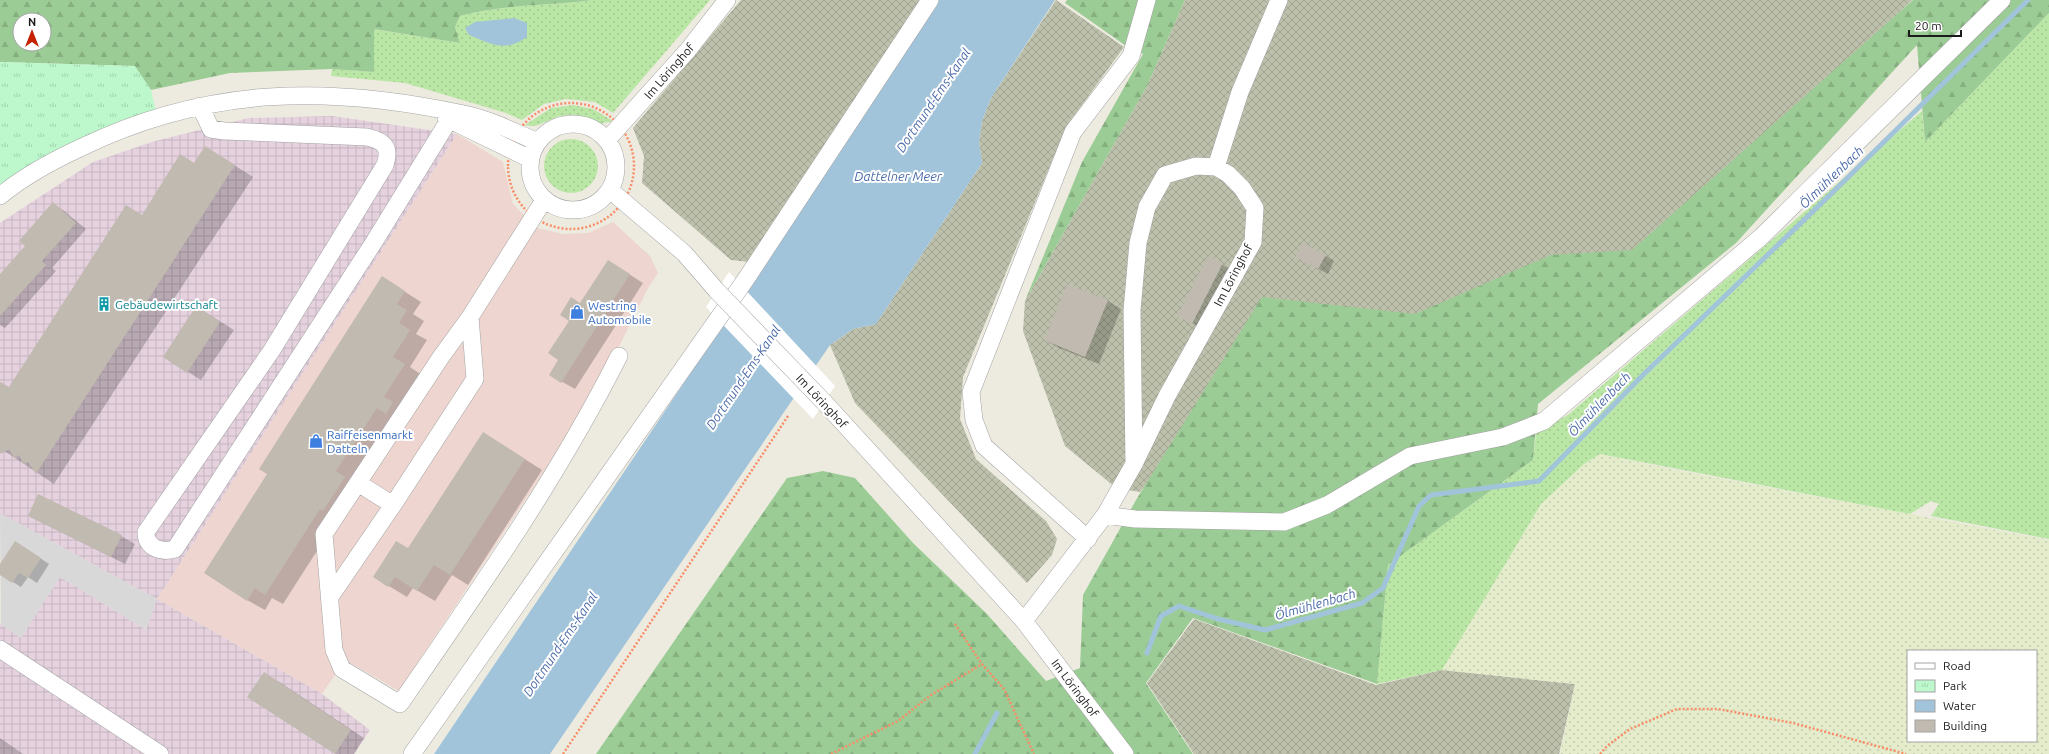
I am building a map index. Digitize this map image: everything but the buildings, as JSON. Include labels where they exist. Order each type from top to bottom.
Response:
[{"type":"street","name":"Im Löringhof","points":[[607,140],[688,50],[727,0]]},
{"type":"street","points":[[412,754],[746,279],[930,0]]},
{"type":"street","points":[[1088,540],[984,446],[974,420],[971,392],[1073,132],[1131,56],[1147,0]]},
{"type":"street","points":[[1134,464],[1132,310],[1138,243],[1147,207],[1165,175],[1196,166],[1216,167],[1240,92],[1279,0]]},
{"type":"street","points":[[1105,515],[1135,519],[1284,522],[1327,505],[1410,456],[1503,437],[1544,421],[1761,237],[2002,0]]},
{"type":"street","points":[[0,196],[11,187],[59,158],[108,134],[156,118],[200,106],[245,98],[291,95],[337,95],[414,106],[465,114],[538,142]]},
{"type":"street","points":[[200,106],[211,129],[224,131],[367,137],[380,142],[387,149],[388,154],[385,165],[272,350],[146,532],[146,539],[153,548],[160,550],[175,550],[374,242],[449,120]]},
{"type":"street","points":[[414,106],[449,120],[530,159]]},
{"type":"street","points":[[564,124],[580,124],[595,130],[607,140],[614,151],[616,164],[615,178],[610,190],[600,201],[587,208],[572,210],[557,208],[544,200],[535,188],[530,174],[530,159],[538,142],[549,130],[564,124]]},
{"type":"street","name":"Im Löringhof","points":[[1024,621],[1088,540],[1105,515],[1134,464],[1167,396],[1252,242],[1255,208],[1242,188],[1228,174],[1216,167]]},
{"type":"street","name":"Im Löringhof","points":[[610,190],[684,253],[717,291],[824,402],[1024,621],[1125,754]]},
{"type":"street","points":[[544,200],[470,317],[441,357],[324,534],[334,650],[342,669],[400,704],[509,546],[599,397],[619,356]]},
{"type":"street","points":[[330,597],[393,505],[475,379],[470,317]]},
{"type":"street","points":[[358,483],[393,505]]},
{"type":"street","points":[[0,649],[160,754]]},
{"type":"path","points":[[562,103],[582,104],[598,108],[621,126],[634,148],[635,161],[631,187],[615,214],[600,224],[576,230],[549,226],[533,217],[521,204],[511,184],[507,169],[509,149],[526,119],[545,108],[562,103]]},
{"type":"path","points":[[563,754],[788,416]]},
{"type":"path","points":[[955,624],[982,664],[1004,689],[1034,754]]},
{"type":"path","points":[[831,754],[898,721],[931,694],[982,664]]},
{"type":"path","points":[[1600,754],[1607,746],[1630,730],[1677,709],[1718,709],[1793,723],[1906,754]]},
{"type":"shaded area","points":[[741,0],[936,0],[758,263],[731,260],[642,183],[644,156],[633,128]]},
{"type":"shaded area","points":[[1056,0],[1124,47],[1066,127],[963,377],[960,419],[976,459],[1046,521],[1057,539],[1052,555],[1027,583],[855,403],[830,345],[853,329],[876,324],[982,163],[979,142],[982,121],[991,98]]},
{"type":"shaded area","points":[[1185,0],[1912,0],[1666,240],[1178,444],[1140,492],[1116,488],[1065,446],[1023,331],[1025,301],[1147,86]]},
{"type":"shaded area","points":[[332,116],[457,134],[157,599],[0,513],[0,223],[93,162],[155,141],[249,118]]},
{"type":"shaded area","name":"Raiffeisenmarkt Datteln","points":[[457,134],[503,162],[513,204],[537,228],[563,234],[588,233],[613,222],[650,256],[658,273],[648,288],[596,393],[399,691],[345,660],[322,694],[157,599]]},
{"type":"shaded area","points":[[1600,454],[1681,471],[2049,540],[2049,754],[1560,754],[1575,684],[1442,670],[1541,504],[1584,464]]},
{"type":"shaded area","points":[[0,513],[157,599],[146,630],[60,577],[21,638],[1,625]]},
{"type":"shaded area","points":[[60,577],[146,630],[157,599],[322,694],[370,730],[354,754],[0,754],[0,622],[1,625],[21,638]]},
{"type":"shaded area","points":[[1194,619],[1376,685],[1442,670],[1575,684],[1559,754],[1194,754],[1147,683]]},
{"type":"green space","points":[[0,0],[592,0],[509,7],[460,16],[455,27],[460,43],[374,29],[374,72],[332,69],[230,73],[151,90],[134,66],[0,62]]},
{"type":"green space","points":[[592,0],[710,0],[613,113],[595,102],[566,99],[544,104],[522,120],[506,113],[405,83],[331,76],[332,69],[374,72],[373,29],[460,43],[455,27],[460,16],[509,7]]},
{"type":"green space","points":[[1067,0],[1185,0],[1147,86],[1025,301],[1082,162],[1143,54],[1126,46],[1065,3]]},
{"type":"green space","points":[[1913,0],[2049,0],[2049,13],[1925,142],[1917,45],[1736,243],[1538,404],[1533,460],[1388,565],[1377,684],[1193,618],[1146,683],[1193,754],[596,754],[787,478],[823,471],[855,478],[913,543],[987,614],[1046,681],[1080,668],[1083,595],[1136,500],[1262,297],[1415,314],[1551,255],[1632,250]]},
{"type":"green space","points":[[2049,13],[2049,539],[1931,516],[1939,504],[1931,501],[1910,514],[1600,454],[1584,464],[1541,504],[1442,670],[1377,684],[1388,565],[1533,460],[1536,434],[1569,414],[1922,111],[1925,142]]},
{"type":"green space","points":[[0,62],[135,66],[151,90],[157,116],[0,193]]},
{"type":"green space","points":[[573,105],[593,109],[613,121],[599,124],[582,116],[564,115],[536,125],[525,125],[551,108]]},
{"type":"green space","points":[[566,139],[576,139],[586,143],[594,151],[598,161],[598,171],[594,181],[586,189],[576,193],[566,193],[556,189],[548,181],[544,171],[544,161],[548,151],[556,143]]},
{"type":"water","name":"Dattelner Meer","points":[[939,0],[1055,0],[991,98],[982,121],[979,142],[982,163],[876,324],[853,329],[830,345],[550,754],[434,754],[758,273]]},
{"type":"water","points":[[514,18],[527,23],[527,37],[511,45],[505,46],[491,44],[469,35],[465,28],[475,22]]},
{"type":"pier","points":[[729,272],[835,386],[813,419],[706,307]]},
{"type":"waterway","name":"Ölmühlenbach","points":[[1147,653],[1161,616],[1179,606],[1218,619],[1265,630],[1362,603],[1383,588],[1419,506],[1431,495],[1539,481],[1644,374],[1833,192],[2028,0]]},
{"type":"waterway","name":"Ölmühlenbach","points":[[975,754],[997,713]]},
{"type":"place","name":"Gebäudewirtschaft","points":[[104,304]]},
{"type":"place","name":"Westring Automobile","points":[[577,312]]},
{"type":"place","name":"Raiffeisenmarkt Datteln","points":[[316,441]]},
{"type":"water label","name":"Dortmund-Ems-Kanal","points":[[933,100]]},
{"type":"water label","name":"Dortmund-Ems-Kanal","points":[[743,377]]},
{"type":"water label","name":"Dortmund-Ems-Kanal","points":[[560,644]]}]
